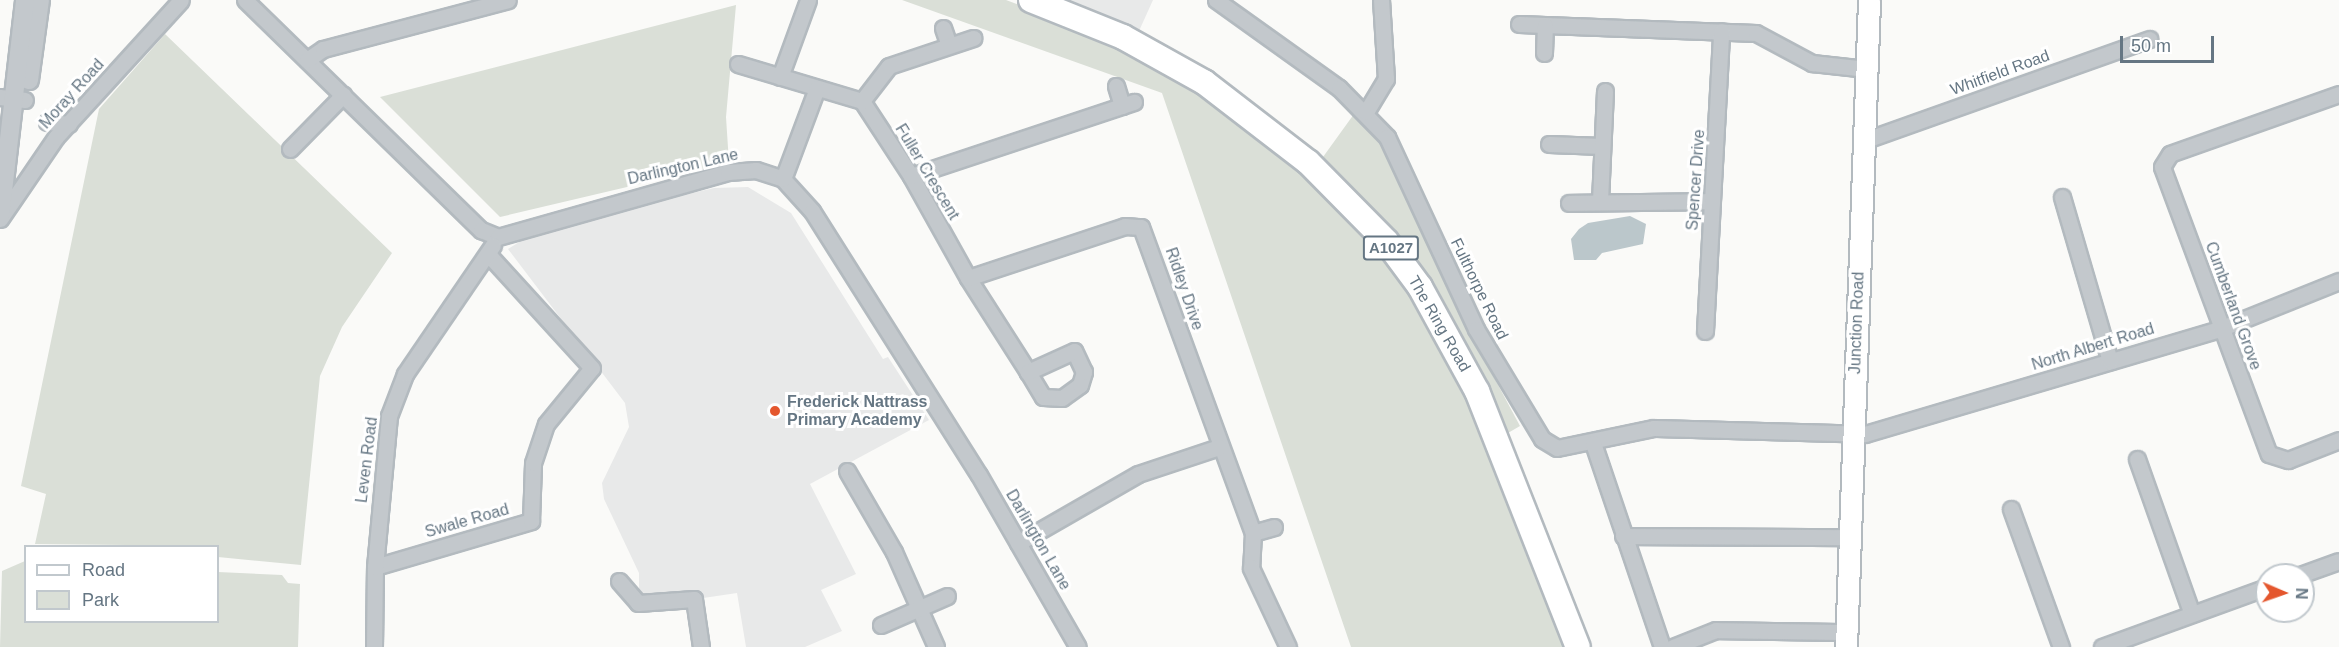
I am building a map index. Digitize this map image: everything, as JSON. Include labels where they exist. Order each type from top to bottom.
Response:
[{"type":"main road","name":"The Ring Road","points":[[1031,0],[1123,37],[1204,82],[1308,162],[1386,241],[1425,296],[1477,392],[1578,647]]},
{"type":"main road","name":"Junction Road","points":[[1847,640],[1869,0]]},
{"type":"street","points":[[0,218],[25,0]]},
{"type":"street","points":[[13,98],[40,0]]},
{"type":"street","name":"Moray Road","points":[[0,218],[69,124],[181,0]]},
{"type":"street","points":[[245,0],[481,230],[498,237]]},
{"type":"street","points":[[307,60],[323,49],[508,0]]},
{"type":"street","points":[[780,76],[808,0]]},
{"type":"street","name":"Fulthorpe Road","points":[[1216,0],[1262,28],[1366,112],[1387,137],[1476,329],[1542,439],[1557,448],[1593,443],[1654,428],[1853,434]]},
{"type":"street","points":[[1366,112],[1386,79],[1381,0]]},
{"type":"street","points":[[1519,24],[1721,31],[1768,36],[1822,66],[1866,69]]},
{"type":"street","points":[[1544,53],[1545,26]]},
{"type":"street","points":[[943,28],[949,45]]},
{"type":"street","name":"Spencer Drive","points":[[1705,331],[1721,31]]},
{"type":"street","points":[[738,64],[862,100],[884,69],[973,38]]},
{"type":"street","name":"Whitfield Road","points":[[1863,141],[2149,39]]},
{"type":"street","points":[[910,176],[1128,104],[1116,86]]},
{"type":"street","points":[[783,179],[817,88]]},
{"type":"street","points":[[1600,201],[1605,90]]},
{"type":"street","name":"Cumberland Grove","points":[[2339,94],[2170,154],[2164,171],[2269,453],[2288,460],[2339,440]]},
{"type":"street","points":[[290,150],[343,95]]},
{"type":"street","name":"Fuller Crescent","points":[[862,100],[1028,372]]},
{"type":"street","points":[[47,122],[69,124]]},
{"type":"street","points":[[1549,144],[1602,146]]},
{"type":"street","name":"Darlington Lane","points":[[498,237],[728,172],[756,170],[783,179],[812,211],[1018,543],[1075,646]]},
{"type":"street","points":[[2062,197],[2110,361]]},
{"type":"street","points":[[1569,203],[1713,201]]},
{"type":"street","name":"Ridley Drive","points":[[969,278],[1125,226],[1141,227],[1219,447],[1253,533],[1251,568],[1288,647]]},
{"type":"street","name":"Leven Road","points":[[374,647],[375,567],[389,417],[405,374],[498,237]]},
{"type":"street","name":"Swale Road","points":[[375,567],[531,521],[533,463],[546,424],[592,368],[488,254]]},
{"type":"street","name":"North Albert Road","points":[[1853,434],[2222,328],[2339,281]]},
{"type":"street","points":[[1593,443],[1662,647]]},
{"type":"street","points":[[1018,543],[1138,474],[1219,447]]},
{"type":"street","points":[[2137,459],[2192,614]]},
{"type":"street","points":[[847,471],[918,605],[936,647]]},
{"type":"street","points":[[2011,509],[2061,647]]},
{"type":"street","points":[[1253,533],[1275,527]]},
{"type":"street","points":[[1623,536],[1850,537]]},
{"type":"street","points":[[2315,570],[2339,561]]},
{"type":"street","points":[[618,580],[638,603],[694,598],[701,647]]},
{"type":"street","points":[[2102,647],[2123,644],[2192,614],[2255,591]]},
{"type":"street","points":[[881,625],[918,605],[947,596]]},
{"type":"street","points":[[1673,647],[1716,630],[1847,640]]},
{"type":"shaded area","points":[[1059,0],[1153,0],[1139,31]]},
{"type":"shaded area","name":"Frederick Nattrass Primary Academy","points":[[748,187],[791,213],[883,359],[888,357],[929,420],[810,484],[856,574],[821,590],[842,631],[805,647],[746,647],[737,593],[683,601],[639,596],[639,573],[604,499],[602,483],[629,427],[625,403],[508,249],[537,231],[593,216],[714,188]]},
{"type":"shaded area","points":[[1630,216],[1646,224],[1643,244],[1602,253],[1596,260],[1574,260],[1571,239],[1579,229],[1588,223]]},
{"type":"green space","points":[[902,0],[1006,0],[1098,34],[1193,87],[1311,177],[1396,268],[1462,381],[1568,647],[1351,647],[1162,93]]},
{"type":"green space","points":[[736,5],[726,117],[729,163],[500,217],[380,97]]},
{"type":"green space","points":[[165,34],[392,253],[342,327],[320,376],[301,565],[219,557],[219,545],[35,544],[46,494],[21,486],[99,109]]},
{"type":"green space","points":[[1354,114],[1385,147],[1467,327],[1520,426],[1508,433],[1476,362],[1433,288],[1375,210],[1323,157]]},
{"type":"green space","points":[[24,561],[24,623],[219,623],[219,572],[282,575],[288,583],[300,584],[298,647],[0,647],[2,571]]},
{"type":"place","name":"Frederick Nattrass Primary Academy","points":[[775,411]]}]
